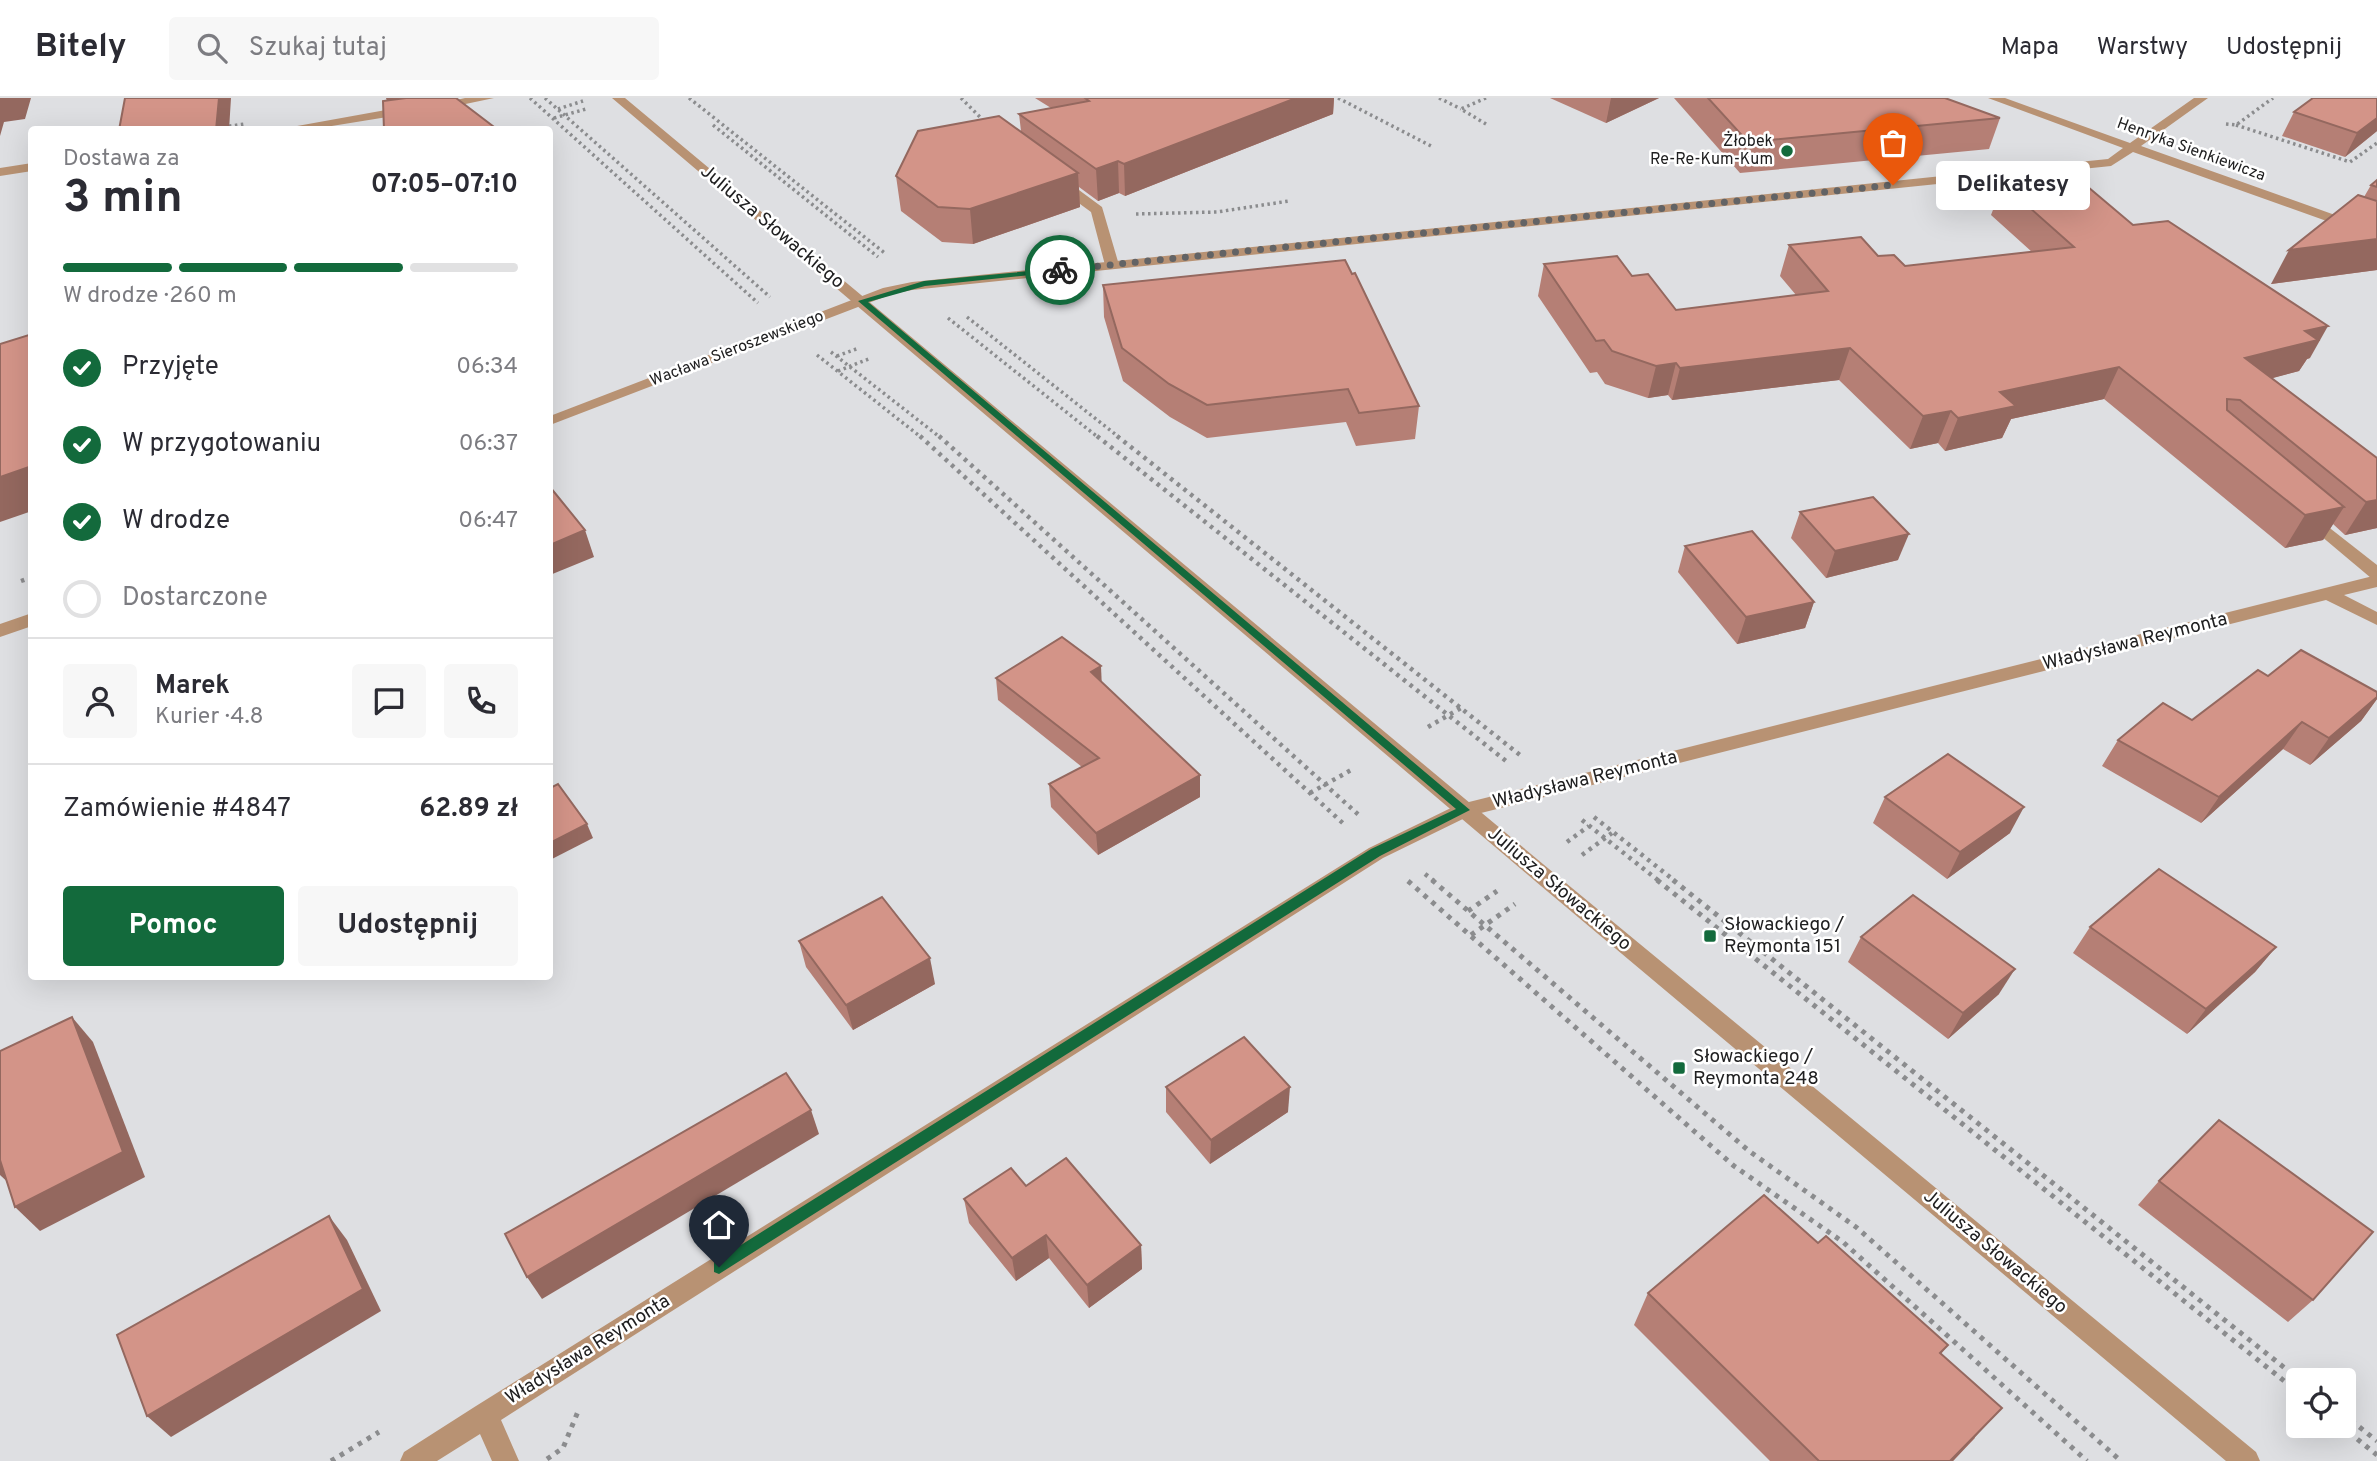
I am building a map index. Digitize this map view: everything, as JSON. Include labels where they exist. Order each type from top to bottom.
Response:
[{"type":"street","points":[[307,126],[488,98]]},
{"type":"street","name":"Juliusza Słowackiego","points":[[618,98],[1464,810],[2247,1461]]},
{"type":"street","name":"Henryka Sienkiewicza","points":[[1994,98],[2377,235]]},
{"type":"street","name":"Wacława Sieroszewskiego","points":[[553,420],[862,301],[918,285],[2111,162],[2202,98]]},
{"type":"street","points":[[0,172],[28,168]]},
{"type":"street","points":[[1042,170],[1097,209],[1112,265]]},
{"type":"street","points":[[2296,505],[2377,574]]},
{"type":"street","name":"Władysława Reymonta","points":[[413,1461],[1383,849],[1464,810],[2377,581]]},
{"type":"street","points":[[2329,594],[2377,619]]},
{"type":"street","points":[[0,631],[28,620]]},
{"type":"street","points":[[485,1415],[506,1461]]},
{"type":"path","points":[[530,98],[906,423],[1734,1166],[1843,1242],[2087,1461]]},
{"type":"path","points":[[545,98],[794,327],[919,418],[1383,849],[1749,1151],[1856,1227],[2121,1461]]},
{"type":"path","points":[[558,109],[594,98]]},
{"type":"path","points":[[678,98],[918,285],[1551,788],[2286,1382]]},
{"type":"path","points":[[689,98],[918,285],[967,333],[1612,833],[2286,1369]]},
{"type":"path","points":[[961,98],[987,124]]},
{"type":"path","points":[[1338,98],[1431,146]]},
{"type":"path","points":[[1439,98],[1486,124]]},
{"type":"path","points":[[1461,109],[1486,98]]},
{"type":"path","points":[[2236,125],[2350,162],[2377,143]]},
{"type":"path","points":[[1097,209],[1145,215],[1217,212],[1289,201]]},
{"type":"path","points":[[2356,1424],[2377,1441]]},
{"type":"path","points":[[2356,1438],[2377,1455]]},
{"type":"building","points":[[125,98],[219,98],[216,126],[120,126]]},
{"type":"building","points":[[456,98],[493,126],[384,126],[383,101]]},
{"type":"building","points":[[1085,98],[1296,98],[1124,164],[1118,161],[1096,169],[1019,114],[1089,101]]},
{"type":"building","points":[[1708,98],[1945,98],[2000,118],[1748,142]]},
{"type":"building","points":[[2313,98],[2377,98],[2377,118],[2357,133],[2294,112]]},
{"type":"building","points":[[999,116],[1078,173],[970,209],[938,207],[896,176],[918,131]]},
{"type":"building","points":[[2075,176],[2133,225],[2168,221],[2328,326],[2305,331],[2318,340],[2245,358],[2377,458],[2377,500],[2366,502],[2240,400],[2227,399],[2227,410],[2344,507],[2305,515],[2119,367],[2000,392],[2016,406],[1958,418],[1951,411],[1923,416],[1850,348],[1680,368],[1676,363],[1656,366],[1612,351],[1604,340],[1596,341],[1544,264],[1617,256],[1632,276],[1648,274],[1676,310],[1828,291],[1789,245],[1861,237],[1878,256],[1894,255],[1905,266],[2074,247],[2003,184]]},
{"type":"building","points":[[2358,195],[2377,201],[2377,239],[2289,250]]},
{"type":"building","points":[[1345,260],[1352,274],[1355,273],[1419,406],[1359,413],[1348,389],[1207,405],[1169,384],[1122,348],[1103,285]]},
{"type":"building","points":[[28,335],[28,467],[0,477],[0,344]]},
{"type":"building","points":[[553,491],[585,530],[553,544]]},
{"type":"building","points":[[1873,497],[1909,534],[1835,551],[1800,512]]},
{"type":"building","points":[[1752,531],[1814,602],[1746,617],[1685,546]]},
{"type":"building","points":[[1062,637],[1101,666],[1091,672],[1200,775],[1096,833],[1049,784],[1099,758],[996,678]]},
{"type":"building","points":[[2301,650],[2377,692],[2377,697],[2329,738],[2302,722],[2219,797],[2118,740],[2163,703],[2192,720],[2258,670],[2268,676]]},
{"type":"building","points":[[1948,754],[2024,807],[1960,852],[1885,797]]},
{"type":"building","points":[[558,784],[587,824],[553,841],[553,786]]},
{"type":"building","points":[[2159,869],[2276,947],[2206,1009],[2090,927]]},
{"type":"building","points":[[1913,895],[2015,969],[1963,1013],[1861,937]]},
{"type":"building","points":[[882,897],[930,958],[846,1005],[799,941]]},
{"type":"building","points":[[72,1017],[123,1152],[15,1207],[0,1160],[0,1051]]},
{"type":"building","points":[[1244,1037],[1290,1087],[1211,1140],[1166,1087]]},
{"type":"building","points":[[786,1073],[811,1110],[527,1277],[505,1234]]},
{"type":"building","points":[[2219,1120],[2373,1232],[2313,1300],[2159,1181]]},
{"type":"building","points":[[1066,1158],[1141,1245],[1087,1285],[1046,1235],[1012,1258],[964,1199],[1011,1168],[1026,1186]]},
{"type":"building","points":[[1764,1195],[1818,1243],[1826,1236],[1948,1345],[1940,1353],[2002,1408],[1950,1461],[1819,1461],[1648,1293]]},
{"type":"building","points":[[329,1216],[363,1289],[147,1416],[117,1335]]},
{"type":"way so far","points":[[1060,270],[1893,185]]},
{"type":"place","name":"Żłobek Re-Re-Kum-Kum","points":[[1787,151]]},
{"type":"place","name":"Delikatesy","points":[[1893,185]]},
{"type":"place","name":"Słowackiego / Reymonta 151","points":[[1710,936]]},
{"type":"place","name":"Słowackiego / Reymonta 248","points":[[1679,1068]]},
{"type":"route","points":[[719,1267],[1376,853],[1464,810],[862,301],[888,291],[924,284],[1060,270]]}]
